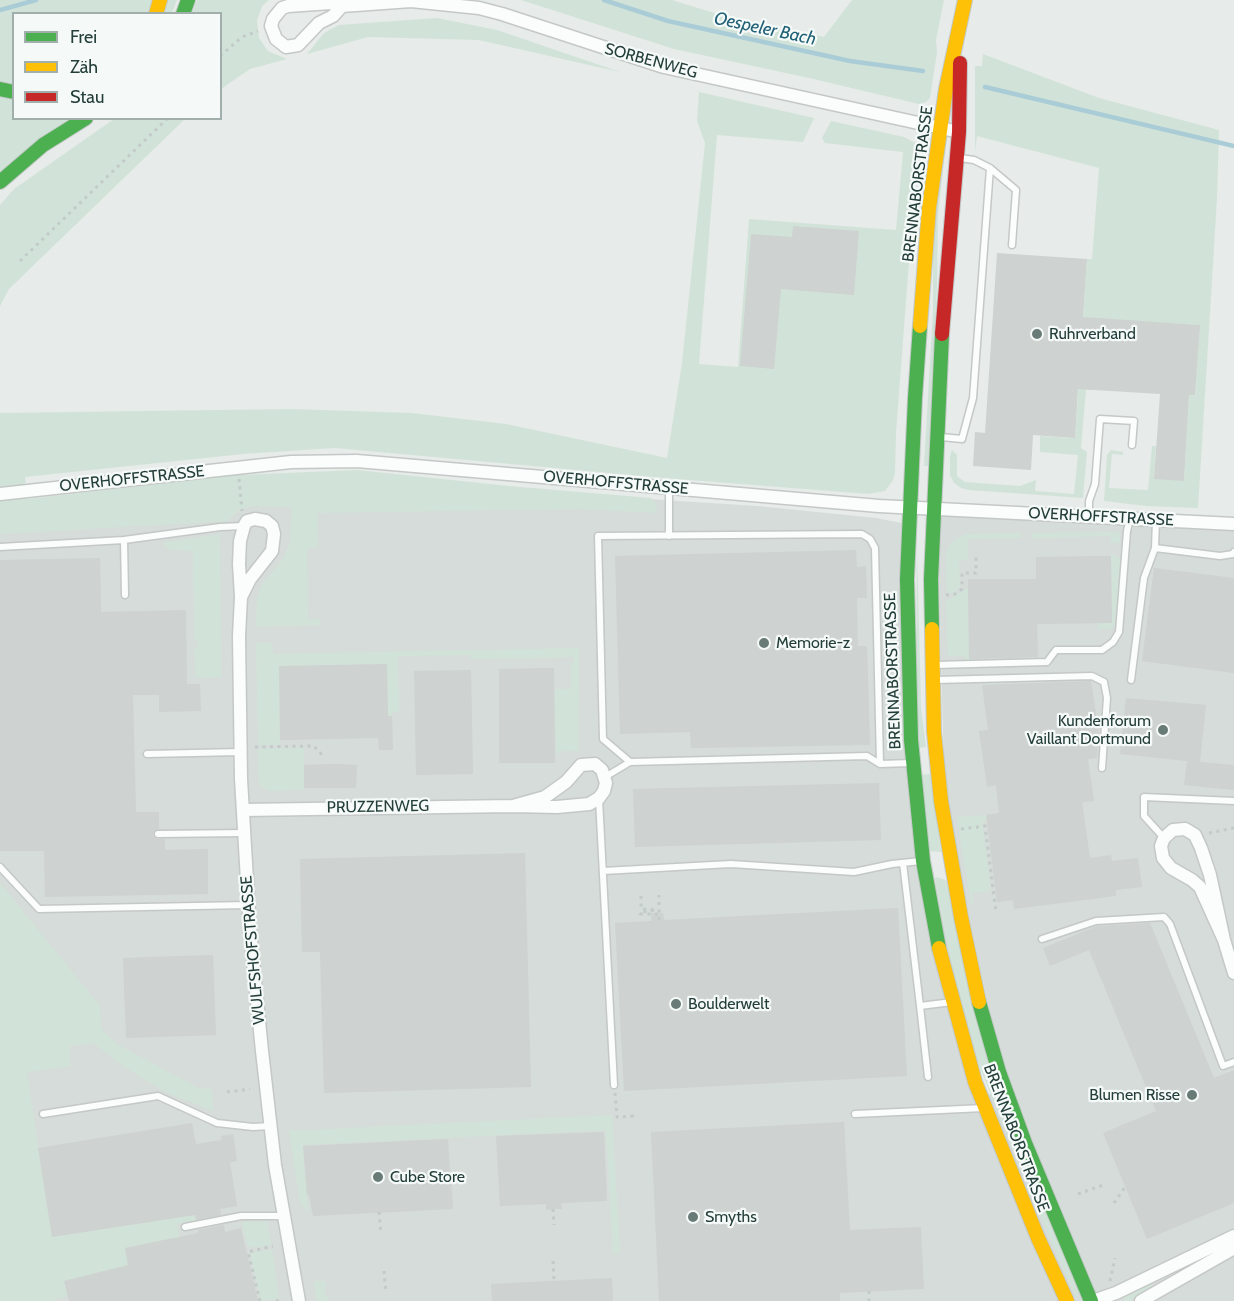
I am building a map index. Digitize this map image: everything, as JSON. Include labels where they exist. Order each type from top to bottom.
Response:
[{"type":"main road","name":"BRENNABORSTRASSE","points":[[965,0],[940,127],[929,208],[915,398],[907,579],[913,762],[923,861],[939,947],[975,1082],[1038,1238],[1067,1301]]},
{"type":"main road","name":"BRENNABORSTRASSE","points":[[961,18],[959,132],[943,310],[931,579],[937,762],[967,952],[999,1072],[1059,1229],[1092,1301]]},
{"type":"main road","points":[[0,182],[43,145],[83,120]]},
{"type":"main road","points":[[913,762],[937,762]]},
{"type":"main road","points":[[923,861],[952,867]]},
{"type":"street","name":"SORBENWEG","points":[[271,26],[274,15],[288,6],[331,3],[342,6],[411,1],[456,4],[502,14],[664,67],[959,132]]},
{"type":"street","points":[[271,26],[281,44],[293,47],[305,39],[319,23],[333,16],[342,6]]},
{"type":"street","name":"OVERHOFFSTRASSE","points":[[0,494],[315,460],[400,464],[910,508],[1234,524]]},
{"type":"street","name":"WULFSHOFSTRASSE","points":[[241,597],[250,579],[272,551],[274,540],[272,526],[266,521],[243,519],[239,547],[243,810],[249,905],[270,1126],[298,1301]]},
{"type":"street","name":"PRUZZENWEG","points":[[513,806],[538,800],[554,792],[581,765],[595,764],[602,770],[605,777]]},
{"type":"street","points":[[598,798],[604,791],[605,777]]},
{"type":"street","name":"PRUZZENWEG","points":[[243,810],[572,807],[589,804],[598,798]]},
{"type":"street","points":[[1224,940],[1200,887],[1196,882],[1171,868],[1163,858],[1161,846],[1164,838],[1173,830],[1185,829],[1192,832],[1199,843],[1210,875],[1224,940],[1234,973]]},
{"type":"street","points":[[1092,1301],[1116,1293],[1234,1236]]},
{"type":"street","points":[[1141,1301],[1234,1248]]},
{"type":"lane","points":[[956,157],[974,160],[990,168],[1016,190],[1012,245]]},
{"type":"lane","points":[[937,437],[962,439],[973,398],[990,168]]},
{"type":"lane","points":[[1089,516],[1089,501],[1095,483],[1100,418],[1134,421],[1132,445]]},
{"type":"lane","points":[[669,489],[669,536]]},
{"type":"lane","points":[[0,547],[124,540],[220,527],[243,519]]},
{"type":"lane","points":[[933,665],[1047,662],[1056,650],[1102,650],[1113,642],[1119,632],[1126,531],[1130,519]]},
{"type":"lane","points":[[1131,680],[1144,578],[1155,548],[1156,520]]},
{"type":"lane","points":[[630,762],[603,739],[598,536],[862,534],[870,539],[875,548],[880,764]]},
{"type":"lane","points":[[124,540],[125,595]]},
{"type":"lane","points":[[1155,548],[1220,556],[1234,552]]},
{"type":"lane","points":[[933,680],[1092,675],[1104,682],[1107,698],[1102,768]]},
{"type":"lane","points":[[147,754],[241,752]]},
{"type":"lane","points":[[605,777],[630,762],[867,756],[880,764],[913,762]]},
{"type":"lane","points":[[1164,838],[1144,816],[1144,797],[1234,801]]},
{"type":"lane","points":[[598,798],[614,1085]]},
{"type":"lane","points":[[158,834],[244,832]]},
{"type":"lane","points":[[603,871],[731,864],[854,873],[923,861]]},
{"type":"lane","points":[[903,863],[928,1077]]},
{"type":"lane","points":[[0,867],[39,909],[249,905]]},
{"type":"lane","points":[[1042,939],[1096,921],[1164,917],[1170,924],[1223,1066],[1234,1062]]},
{"type":"lane","points":[[920,1006],[952,1001]]},
{"type":"lane","points":[[43,1114],[158,1096],[217,1123],[253,1127],[270,1126]]},
{"type":"lane","points":[[855,1114],[985,1108]]},
{"type":"lane","points":[[185,1227],[241,1216],[284,1216]]},
{"type":"path","points":[[222,54],[242,37],[271,26]]},
{"type":"path","points":[[20,261],[166,120]]},
{"type":"path","points":[[238,475],[243,519]]},
{"type":"path","points":[[944,595],[955,594],[962,588],[962,573],[976,573],[976,557]]},
{"type":"path","points":[[255,747],[314,746],[323,756]]},
{"type":"path","points":[[956,829],[985,826],[996,912]]},
{"type":"path","points":[[1199,843],[1204,835],[1234,828]]},
{"type":"path","points":[[659,895],[659,920]]},
{"type":"path","points":[[641,896],[641,909],[656,910],[640,914],[658,914]]},
{"type":"path","points":[[614,1085],[617,1117],[633,1116],[633,1120]]},
{"type":"path","points":[[227,1092],[250,1089]]},
{"type":"path","points":[[1078,1194],[1106,1184]]},
{"type":"path","points":[[1114,1203],[1125,1186]]},
{"type":"path","points":[[553,1209],[554,1225]]},
{"type":"path","points":[[379,1212],[381,1234]]},
{"type":"path","points":[[260,1301],[248,1252],[273,1246]]},
{"type":"path","points":[[1110,1278],[1115,1258]]},
{"type":"path","points":[[553,1261],[554,1281]]},
{"type":"path","points":[[384,1270],[386,1293]]},
{"type":"path","points":[[869,1291],[869,1301]]},
{"type":"path","points":[[276,1301],[281,1299]]},
{"type":"shaded area","points":[[442,486],[757,506],[876,518],[906,524],[908,743],[978,1098],[1008,1088],[1002,1071],[945,802],[937,512],[1234,526],[1234,1301],[52,1301],[0,995],[0,525]]},
{"type":"green space","points":[[0,0],[177,0],[172,12],[12,12],[12,120],[70,120],[0,175]]},
{"type":"green space","points":[[197,0],[269,0],[262,6],[257,21],[259,38],[268,51],[287,59],[250,69],[222,88],[222,12],[193,12]]},
{"type":"green space","points":[[521,0],[672,0],[714,13],[824,37],[852,0],[944,0],[936,40],[937,52],[930,98],[919,104],[674,49]]},
{"type":"green space","points":[[437,18],[497,30],[620,72],[479,40],[368,37],[307,54],[324,33],[339,25]]},
{"type":"green space","points":[[983,54],[1099,98],[1219,130],[1217,199],[1198,508],[1146,506],[1104,501],[1107,455],[1111,450],[1123,452],[1123,455],[1112,454],[1109,488],[1148,490],[1152,446],[1156,446],[1154,478],[1184,480],[1189,395],[1195,395],[1199,325],[1101,319],[1096,390],[1086,390],[1081,448],[1087,452],[1083,498],[969,490],[954,483],[950,475],[952,450],[957,455],[957,476],[965,482],[1020,486],[1036,480],[1035,491],[1074,494],[1078,455],[1040,452],[1040,436],[1075,438],[1087,259],[1092,259],[1099,168],[977,136],[975,152],[975,66],[982,66]]},
{"type":"green space","points":[[699,92],[814,118],[803,142],[717,135],[699,364],[738,367],[749,219],[896,230],[903,152],[825,143],[822,138],[831,121],[904,137],[915,143],[917,156],[895,473],[885,491],[868,494],[335,448],[243,454],[25,477],[27,499],[238,475],[357,470],[651,498],[656,504],[657,513],[581,509],[317,513],[318,547],[307,548],[308,620],[320,619],[320,625],[256,626],[257,597],[263,583],[284,558],[290,542],[292,507],[252,506],[239,510],[228,521],[0,534],[0,413],[291,409],[412,413],[506,424],[667,458],[682,363],[705,143],[697,121]]},
{"type":"green space","points":[[113,120],[184,120],[9,289],[0,306],[0,205],[14,189]]},
{"type":"green space","points":[[945,151],[938,215],[937,286],[928,466],[924,466],[933,310],[933,239]]},
{"type":"green space","points":[[1020,533],[1021,538],[968,539],[968,560],[959,560],[960,587],[954,593],[947,593],[946,556],[949,546],[956,539],[966,534]]},
{"type":"green space","points":[[1031,533],[1120,533],[1120,542],[1111,544],[1111,536],[1031,538]]},
{"type":"green space","points":[[220,534],[221,677],[196,678],[194,648],[198,647],[198,640],[194,640],[193,551],[170,550],[162,543]]},
{"type":"green space","points":[[917,546],[921,707],[926,747],[919,748],[916,688]]},
{"type":"green space","points":[[1111,554],[1118,556],[1121,563],[1115,624],[1110,629],[1098,629],[1098,623],[1112,623]]},
{"type":"green space","points":[[968,588],[969,659],[1038,660],[967,661],[964,656],[948,656],[946,601]]},
{"type":"green space","points":[[256,643],[272,643],[273,654],[579,648],[578,751],[556,753],[555,689],[571,689],[573,657],[471,659],[470,655],[398,656],[399,711],[392,712],[391,716],[388,716],[387,664],[279,666],[280,745],[258,745]]},
{"type":"green space","points":[[304,748],[304,790],[271,791],[261,787],[258,775],[258,749]]},
{"type":"green space","points":[[930,774],[941,852],[929,851],[922,775]]},
{"type":"green space","points":[[986,815],[987,821],[982,822],[991,891],[972,893],[973,905],[971,905],[957,817]]},
{"type":"green space","points":[[936,877],[946,880],[1079,1298],[1075,1295],[1051,1241],[976,1058],[955,986]]},
{"type":"green space","points":[[0,883],[100,1006],[101,1029],[117,1044],[198,1088],[211,1089],[214,1111],[165,1092],[125,1067],[93,1043],[70,1046],[70,1066],[27,1072],[52,1237],[195,1215],[196,1221],[177,1224],[179,1237],[125,1248],[128,1265],[64,1281],[67,1296],[55,1299],[55,1301],[0,1301]]},
{"type":"green space","points":[[612,1115],[620,1252],[613,1253],[606,1130],[303,1145],[308,1212],[300,1203],[289,1131]]},
{"type":"green space","points":[[242,1222],[267,1222],[271,1245],[248,1247]]},
{"type":"green space","points":[[272,1249],[279,1298],[261,1301],[250,1253]]},
{"type":"green space","points":[[314,1281],[325,1281],[325,1295],[328,1296],[328,1301],[317,1301]]},
{"type":"green space","points":[[1150,1284],[1153,1285],[1152,1289],[1130,1301],[1125,1301],[1123,1297]]},
{"type":"building","points":[[793,226],[859,231],[854,295],[781,289],[774,369],[740,366],[751,234],[792,237]]},
{"type":"building","name":"Ruhrverband","points":[[997,253],[1087,259],[1083,317],[1200,325],[1195,395],[1189,395],[1184,481],[1154,479],[1160,394],[1078,389],[1075,438],[1033,435],[1031,470],[973,466],[975,432],[985,433]]},
{"type":"building","name":"Memorie-z","points":[[856,550],[857,567],[866,566],[867,598],[857,598],[858,646],[867,646],[870,745],[691,748],[690,732],[620,734],[615,556]]},
{"type":"building","points":[[1111,556],[1112,623],[1037,624],[1038,657],[969,659],[968,579],[1036,579],[1036,557]]},
{"type":"building","points":[[100,558],[101,612],[186,610],[187,684],[200,684],[201,711],[159,712],[159,695],[133,695],[136,812],[159,812],[159,829],[155,830],[153,835],[156,839],[165,839],[165,850],[208,849],[208,894],[45,897],[44,851],[0,851],[0,560]]},
{"type":"building","points":[[1154,568],[1234,578],[1234,673],[1142,661]]},
{"type":"building","points":[[387,664],[388,716],[392,716],[393,750],[379,750],[378,738],[280,740],[279,666]]},
{"type":"building","points":[[554,668],[555,763],[499,763],[499,669]]},
{"type":"building","points":[[471,670],[473,774],[416,775],[414,671]]},
{"type":"building","points":[[1091,681],[1099,733],[1097,758],[1088,759],[1094,801],[1082,802],[1090,858],[1111,855],[1112,861],[1138,858],[1142,887],[1116,890],[1116,896],[1014,909],[1013,900],[997,902],[986,815],[999,813],[996,785],[987,787],[979,731],[988,730],[982,685]]},
{"type":"building","name":"Kundenforum Vaillant Dortmund","points":[[1126,698],[1206,705],[1200,762],[1234,765],[1234,790],[1184,785],[1187,761],[1120,754]]},
{"type":"building","points":[[304,765],[357,765],[356,788],[304,788]]},
{"type":"building","points":[[879,783],[881,840],[635,847],[633,789]]},
{"type":"building","points":[[525,853],[531,1087],[324,1093],[320,952],[302,952],[300,859]]},
{"type":"building","points":[[898,908],[907,1076],[624,1091],[615,923],[651,921],[651,913],[663,913],[664,920]]},
{"type":"building","name":"Blumen Risse","points":[[1150,923],[1214,1078],[1234,1070],[1234,1203],[1147,1239],[1103,1133],[1156,1111],[1089,950],[1050,966],[1043,948],[1097,926]]},
{"type":"building","points":[[213,955],[216,1035],[126,1038],[123,958]]},
{"type":"building","points":[[844,1122],[850,1230],[921,1227],[924,1289],[840,1293],[840,1301],[659,1301],[651,1132]]},
{"type":"building","points":[[192,1123],[196,1144],[222,1140],[221,1136],[233,1134],[237,1161],[230,1162],[237,1206],[220,1209],[221,1215],[196,1220],[195,1215],[52,1237],[38,1148]]},
{"type":"building","points":[[604,1132],[607,1201],[561,1203],[562,1209],[546,1210],[546,1204],[500,1206],[496,1136]]},
{"type":"building","name":"Cube Store","points":[[448,1139],[453,1209],[313,1216],[309,1195],[307,1195],[303,1146]]},
{"type":"building","points":[[224,1225],[225,1232],[241,1228],[258,1301],[69,1301],[64,1281],[128,1265],[125,1248],[198,1233],[198,1230]]},
{"type":"building","points":[[612,1278],[613,1301],[492,1301],[491,1284]]},
{"type":"waterway","name":"Oespeler Bach","points":[[0,10],[36,0]]},
{"type":"waterway","name":"Oespeler Bach","points":[[604,0],[668,21],[850,61],[923,71]]},
{"type":"waterway","name":"Oespeler Bach","points":[[985,87],[1234,146]]},
{"type":"traffic: fast","points":[[184,12],[188,0]]},
{"type":"traffic: fast","points":[[0,89],[12,92]]},
{"type":"traffic: fast","points":[[0,182],[43,145],[83,120]]},
{"type":"traffic: fast","points":[[920,326],[907,579],[911,740],[923,861],[939,948]]},
{"type":"traffic: fast","points":[[932,629],[931,579],[942,334]]},
{"type":"traffic: fast","points":[[979,1002],[999,1072],[1025,1143],[1091,1301]]},
{"type":"traffic: slow","points":[[157,12],[160,0]]},
{"type":"traffic: slow","points":[[920,326],[929,208],[946,89],[965,0]]},
{"type":"traffic: slow","points":[[932,629],[934,732],[941,801],[961,917],[979,1002]]},
{"type":"traffic: slow","points":[[939,948],[975,1082],[1038,1238],[1067,1301]]},
{"type":"traffic: jam","points":[[942,334],[959,132],[960,63]]},
{"type":"place","name":"Ruhrverband","points":[[1037,334]]},
{"type":"place","name":"Memorie-z","points":[[764,643]]},
{"type":"place","name":"Kundenforum Vaillant Dortmund","points":[[1163,730]]},
{"type":"place","name":"Boulderwelt","points":[[676,1004]]},
{"type":"place","name":"Blumen Risse","points":[[1192,1095]]},
{"type":"place","name":"Cube Store","points":[[378,1177]]},
{"type":"place","name":"Smyths","points":[[693,1217]]}]
